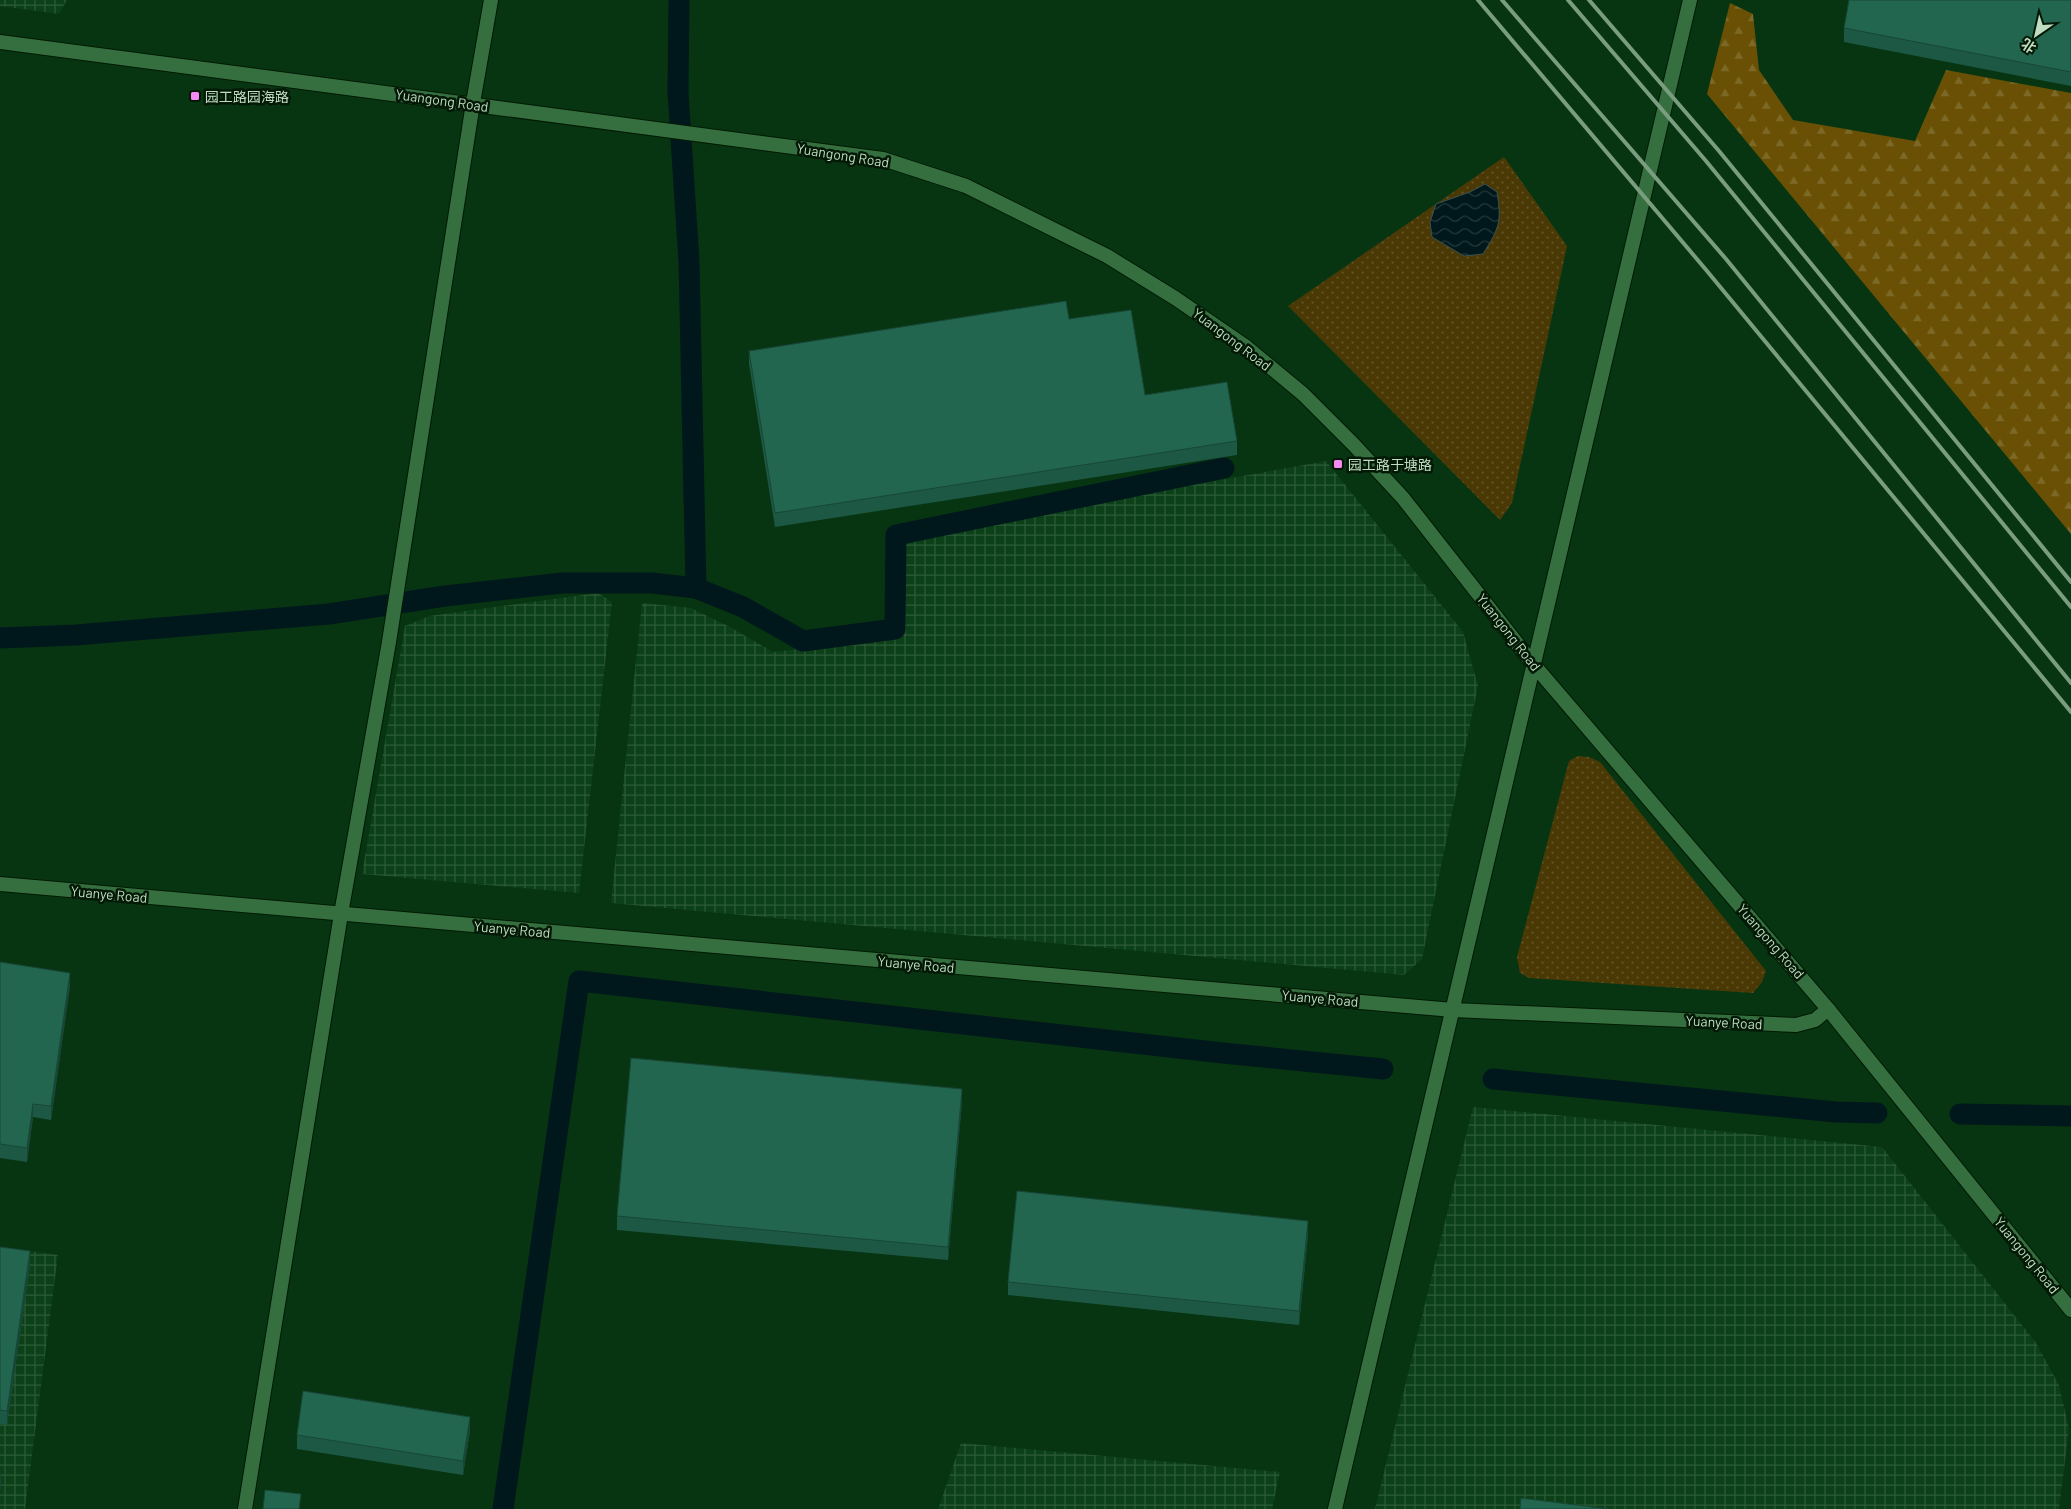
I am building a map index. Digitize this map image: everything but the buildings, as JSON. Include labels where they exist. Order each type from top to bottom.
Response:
[{"type":"street","points":[[245,1509],[341,914],[389,642],[473,103],[491,0]]},
{"type":"street","points":[[1335,1509],[1690,0]]},
{"type":"street","name":"Yuangong Road","points":[[0,42],[473,103],[642,128],[883,159],[966,186],[1107,256],[1175,298],[1245,346],[1303,394],[1403,498],[1534,665],[1828,1008],[2071,1310]]},
{"type":"street","name":"Yuanye Road","points":[[0,884],[1453,1010],[1796,1026],[1815,1020],[1828,1008]]},
{"type":"shaded area","points":[[0,0],[67,0],[59,14],[0,6]]},
{"type":"shaded area","points":[[1504,157],[1567,246],[1512,503],[1500,520],[1288,306]]},
{"type":"shaded area","points":[[1326,461],[1463,632],[1478,686],[1422,959],[1404,975],[611,903],[642,603],[691,608],[730,627],[773,652],[900,638],[906,540],[1085,504]]},
{"type":"shaded area","points":[[598,593],[612,602],[579,893],[362,874],[405,626],[429,616]]},
{"type":"shaded area","points":[[1578,756],[1589,757],[1600,762],[1766,971],[1762,982],[1753,993],[1529,978],[1520,973],[1517,957],[1569,761]]},
{"type":"shaded area","points":[[1473,1107],[1882,1147],[2036,1343],[2059,1385],[2069,1429],[2059,1509],[1375,1509]]},
{"type":"shaded area","points":[[0,1247],[58,1255],[25,1509],[0,1509]]},
{"type":"shaded area","points":[[961,1443],[1280,1472],[1272,1509],[938,1509]]},
{"type":"green space","points":[[1730,3],[1753,14],[1759,70],[1793,120],[1915,141],[1946,70],[2071,93],[2071,534],[1707,94]]},
{"type":"water","points":[[1485,184],[1497,192],[1498,225],[1493,238],[1483,254],[1464,256],[1432,237],[1430,222],[1436,204],[1470,192]]},
{"type":"waterway","points":[[679,0],[678,92],[689,262],[696,588]]},
{"type":"waterway","points":[[0,638],[76,635],[329,614],[445,596],[562,583],[652,583],[696,588],[743,607],[803,641],[895,629],[896,535],[1224,468]]},
{"type":"waterway","points":[[503,1509],[579,981],[1223,1053],[1383,1069]]},
{"type":"waterway","points":[[1493,1079],[1836,1112],[1877,1113]]},
{"type":"waterway","points":[[1960,1114],[2071,1116]]},
{"type":"railway","points":[[1478,0],[1707,271],[2071,712]]},
{"type":"railway","points":[[1502,0],[1726,259],[2071,683]]},
{"type":"railway","points":[[1568,0],[1706,161],[2071,607]]},
{"type":"railway","points":[[1589,0],[1719,151],[2071,582]]},
{"type":"place","name":"园工路园海路","points":[[195,96]]},
{"type":"place","name":"园工路于塘路","points":[[1338,464]]}]
